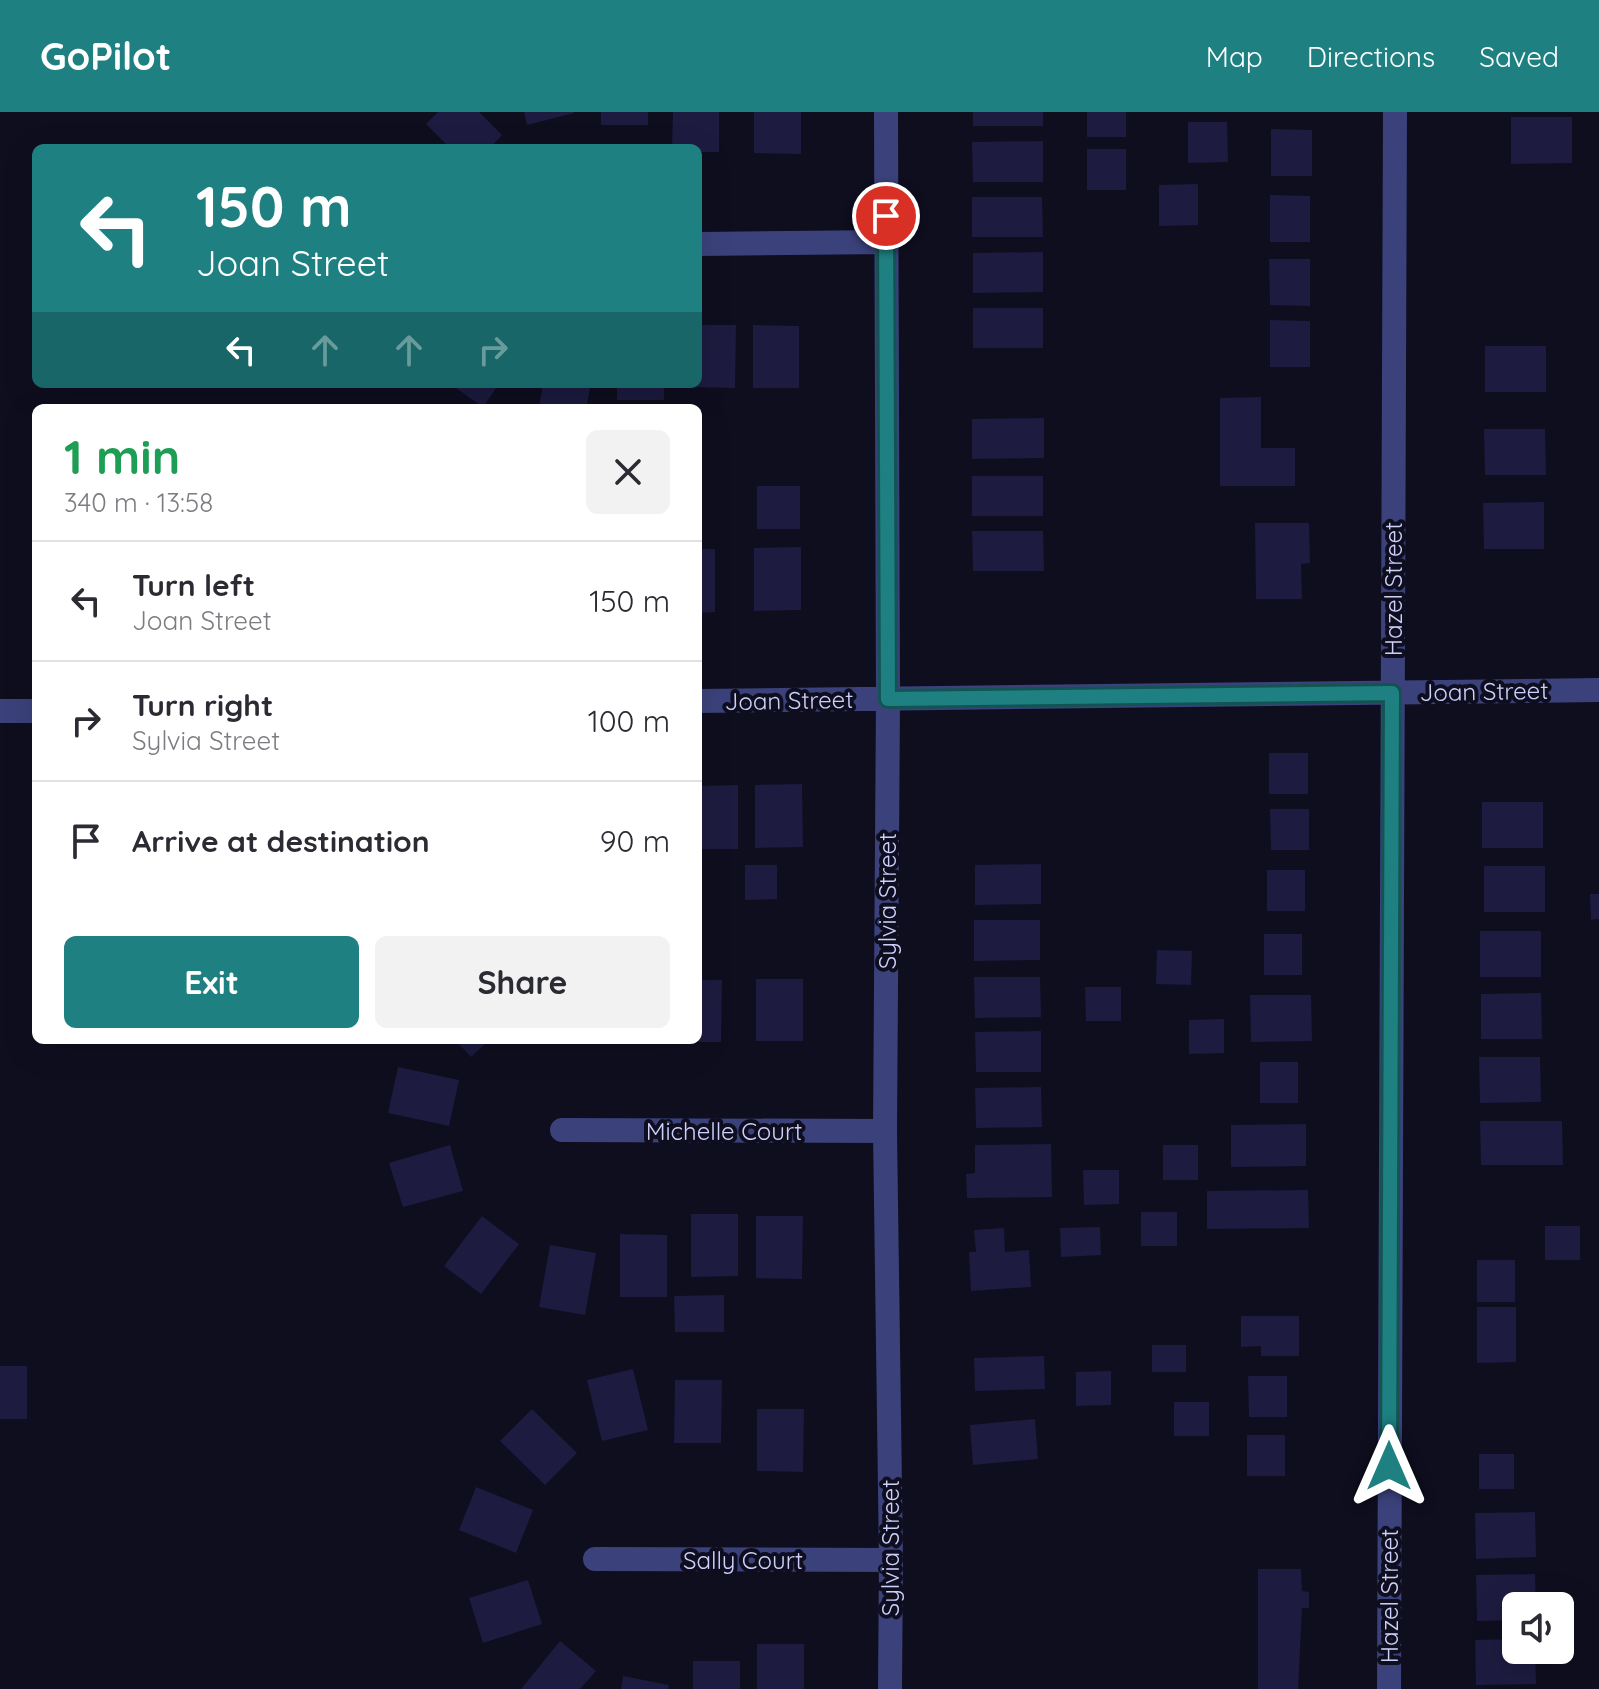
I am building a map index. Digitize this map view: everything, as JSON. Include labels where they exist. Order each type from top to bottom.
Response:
[{"type":"street","name":"Sylvia Street","points":[[886,112],[888,699],[885,1131],[890,1689]]},
{"type":"street","name":"Hazel Street","points":[[1389,1689],[1395,112]]},
{"type":"street","points":[[702,244],[886,242]]},
{"type":"street","name":"Joan Street","points":[[702,701],[1599,690]]},
{"type":"street","points":[[0,711],[32,711]]},
{"type":"street","name":"Michelle Court","points":[[562,1130],[885,1131]]},
{"type":"street","name":"Sally Court","points":[[595,1559],[891,1560]]},
{"type":"building","points":[[438,112],[479,112],[502,135],[494,144],[446,144],[426,124]]},
{"type":"building","points":[[524,112],[574,112],[574,113],[527,125]]},
{"type":"building","points":[[601,112],[648,112],[648,125],[601,125]]},
{"type":"building","points":[[673,112],[719,112],[719,152],[702,152],[702,144],[672,144]]},
{"type":"building","points":[[754,112],[801,112],[801,154],[754,153]]},
{"type":"building","points":[[973,112],[1043,112],[1043,126],[973,126]]},
{"type":"building","points":[[1087,112],[1126,112],[1126,137],[1087,137]]},
{"type":"building","points":[[1511,117],[1572,117],[1572,163],[1511,164]]},
{"type":"building","points":[[1188,122],[1227,122],[1228,162],[1188,163]]},
{"type":"building","points":[[1271,129],[1312,130],[1312,176],[1271,176]]},
{"type":"building","points":[[1043,141],[1043,182],[973,182],[972,142]]},
{"type":"building","points":[[1087,149],[1126,149],[1126,190],[1087,190]]},
{"type":"building","points":[[1198,184],[1198,225],[1159,226],[1159,185]]},
{"type":"building","points":[[1270,195],[1310,196],[1310,242],[1270,242]]},
{"type":"building","points":[[972,197],[1042,197],[1043,237],[972,237]]},
{"type":"building","points":[[1043,252],[1043,292],[973,293],[973,253]]},
{"type":"building","points":[[1269,259],[1310,259],[1310,306],[1270,305]]},
{"type":"building","points":[[973,308],[1043,308],[1043,348],[973,348]]},
{"type":"building","points":[[1270,320],[1310,321],[1310,367],[1270,367]]},
{"type":"building","points":[[702,325],[736,325],[735,388],[702,387]]},
{"type":"building","points":[[753,325],[799,326],[799,388],[753,388]]},
{"type":"building","points":[[1485,346],[1546,346],[1546,392],[1485,392]]},
{"type":"building","points":[[456,388],[496,388],[485,404],[479,404]]},
{"type":"building","points":[[542,388],[590,388],[587,404],[540,404]]},
{"type":"building","points":[[617,388],[664,388],[664,400],[617,400]]},
{"type":"building","points":[[1261,397],[1261,448],[1295,448],[1295,486],[1220,486],[1220,398]]},
{"type":"building","points":[[1044,418],[1044,458],[972,459],[972,419]]},
{"type":"building","points":[[1484,429],[1545,429],[1546,475],[1485,475]]},
{"type":"building","points":[[972,476],[1043,476],[1043,516],[972,516]]},
{"type":"building","points":[[757,486],[800,486],[800,529],[757,529]]},
{"type":"building","points":[[1544,502],[1544,549],[1484,549],[1483,503]]},
{"type":"building","points":[[1255,523],[1309,523],[1310,563],[1301,564],[1302,599],[1256,599]]},
{"type":"building","points":[[972,531],[1043,531],[1044,571],[973,571]]},
{"type":"building","points":[[801,547],[801,610],[754,611],[754,548]]},
{"type":"building","points":[[702,549],[715,549],[715,612],[702,613]]},
{"type":"building","points":[[1269,753],[1308,753],[1308,794],[1269,794]]},
{"type":"building","points":[[802,784],[803,847],[755,848],[755,785]]},
{"type":"building","points":[[738,785],[738,849],[702,849],[702,786]]},
{"type":"building","points":[[1482,802],[1543,802],[1543,848],[1482,848]]},
{"type":"building","points":[[1270,809],[1309,809],[1309,850],[1271,850]]},
{"type":"building","points":[[1041,864],[1041,904],[975,905],[975,865]]},
{"type":"building","points":[[745,865],[777,865],[777,899],[745,900]]},
{"type":"building","points":[[1484,866],[1545,866],[1545,912],[1484,912]]},
{"type":"building","points":[[1267,870],[1305,870],[1305,911],[1267,911]]},
{"type":"building","points":[[1590,894],[1599,894],[1599,919],[1591,920]]},
{"type":"building","points":[[974,920],[1040,920],[1040,960],[974,961]]},
{"type":"building","points":[[1480,931],[1541,931],[1541,977],[1480,977]]},
{"type":"building","points":[[1264,934],[1302,934],[1302,975],[1264,975]]},
{"type":"building","points":[[1157,950],[1192,951],[1191,985],[1156,984]]},
{"type":"building","points":[[974,977],[1040,977],[1041,1017],[975,1018]]},
{"type":"building","points":[[756,979],[803,979],[803,1041],[756,1041]]},
{"type":"building","points":[[702,980],[722,980],[721,1042],[702,1042]]},
{"type":"building","points":[[1085,987],[1121,987],[1121,1021],[1086,1021]]},
{"type":"building","points":[[1541,993],[1542,1039],[1481,1039],[1481,994]]},
{"type":"building","points":[[1250,995],[1311,995],[1312,1041],[1251,1042]]},
{"type":"building","points":[[1224,1019],[1224,1053],[1189,1054],[1189,1020]]},
{"type":"building","points":[[1041,1031],[1041,1072],[976,1072],[975,1032]]},
{"type":"building","points":[[459,1044],[485,1044],[471,1057]]},
{"type":"building","points":[[1479,1057],[1540,1057],[1541,1102],[1480,1103]]},
{"type":"building","points":[[1260,1062],[1298,1062],[1298,1103],[1260,1103]]},
{"type":"building","points":[[398,1067],[459,1080],[449,1126],[388,1113]]},
{"type":"building","points":[[1041,1087],[1042,1127],[976,1128],[975,1088]]},
{"type":"building","points":[[1480,1121],[1562,1121],[1563,1165],[1481,1165]]},
{"type":"building","points":[[1306,1124],[1306,1166],[1231,1167],[1231,1125]]},
{"type":"building","points":[[1051,1144],[1052,1197],[967,1198],[966,1174],[975,1173],[975,1145]]},
{"type":"building","points":[[450,1145],[463,1191],[403,1207],[389,1163]]},
{"type":"building","points":[[1163,1145],[1198,1145],[1198,1180],[1163,1180]]},
{"type":"building","points":[[1083,1170],[1119,1170],[1119,1204],[1084,1205]]},
{"type":"building","points":[[1308,1190],[1309,1228],[1207,1229],[1207,1191]]},
{"type":"building","points":[[1141,1212],[1177,1212],[1177,1246],[1141,1246]]},
{"type":"building","points":[[691,1214],[738,1214],[738,1276],[691,1277]]},
{"type":"building","points":[[482,1216],[519,1244],[481,1294],[444,1266]]},
{"type":"building","points":[[756,1216],[803,1216],[802,1279],[756,1278]]},
{"type":"building","points":[[1545,1226],[1580,1226],[1580,1260],[1545,1260]]},
{"type":"building","points":[[1100,1227],[1101,1255],[1061,1257],[1060,1228]]},
{"type":"building","points":[[1004,1228],[1005,1252],[1029,1250],[1031,1287],[971,1291],[969,1252],[976,1252],[974,1230]]},
{"type":"building","points":[[620,1234],[667,1235],[667,1297],[620,1297]]},
{"type":"building","points":[[550,1245],[596,1253],[585,1315],[539,1307]]},
{"type":"building","points":[[1477,1260],[1515,1260],[1515,1302],[1477,1302]]},
{"type":"building","points":[[724,1295],[724,1332],[675,1332],[674,1296]]},
{"type":"building","points":[[1477,1307],[1516,1307],[1516,1362],[1477,1363]]},
{"type":"building","points":[[1241,1316],[1299,1316],[1299,1356],[1261,1356],[1261,1346],[1241,1347]]},
{"type":"building","points":[[1152,1345],[1186,1345],[1186,1372],[1152,1372]]},
{"type":"building","points":[[1044,1356],[1045,1389],[975,1391],[974,1358]]},
{"type":"building","points":[[0,1366],[27,1366],[27,1419],[0,1419]]},
{"type":"building","points":[[633,1369],[648,1430],[602,1441],[587,1380]]},
{"type":"building","points":[[1111,1371],[1111,1405],[1076,1406],[1076,1372]]},
{"type":"building","points":[[1248,1376],[1287,1376],[1287,1417],[1249,1417]]},
{"type":"building","points":[[675,1380],[722,1380],[721,1443],[674,1443]]},
{"type":"building","points":[[1174,1402],[1209,1402],[1209,1436],[1174,1436]]},
{"type":"building","points":[[532,1409],[577,1453],[545,1485],[500,1441]]},
{"type":"building","points":[[757,1409],[804,1409],[803,1472],[757,1471]]},
{"type":"building","points":[[1035,1419],[1038,1459],[973,1465],[970,1425]]},
{"type":"building","points":[[1247,1435],[1285,1435],[1285,1476],[1247,1476]]},
{"type":"building","points":[[1479,1454],[1514,1454],[1514,1489],[1479,1489]]},
{"type":"building","points":[[476,1487],[533,1510],[516,1553],[459,1530]]},
{"type":"building","points":[[1535,1512],[1536,1557],[1476,1559],[1475,1513]]},
{"type":"building","points":[[1258,1569],[1301,1569],[1302,1591],[1309,1592],[1309,1608],[1302,1608],[1298,1689],[1258,1689]]},
{"type":"building","points":[[1535,1574],[1536,1592],[1502,1592],[1502,1620],[1477,1621],[1476,1575]]},
{"type":"building","points":[[528,1580],[542,1624],[483,1643],[469,1598]]},
{"type":"building","points":[[1502,1639],[1502,1664],[1535,1664],[1536,1684],[1476,1685],[1475,1640]]},
{"type":"building","points":[[560,1641],[596,1671],[580,1689],[521,1689]]},
{"type":"building","points":[[757,1644],[804,1644],[804,1689],[757,1689]]},
{"type":"building","points":[[693,1661],[740,1661],[740,1689],[693,1689]]},
{"type":"building","points":[[623,1676],[669,1685],[668,1689],[621,1689]]},
{"type":"route","points":[[886,216],[888,699],[1392,693],[1389,1466]]}]
